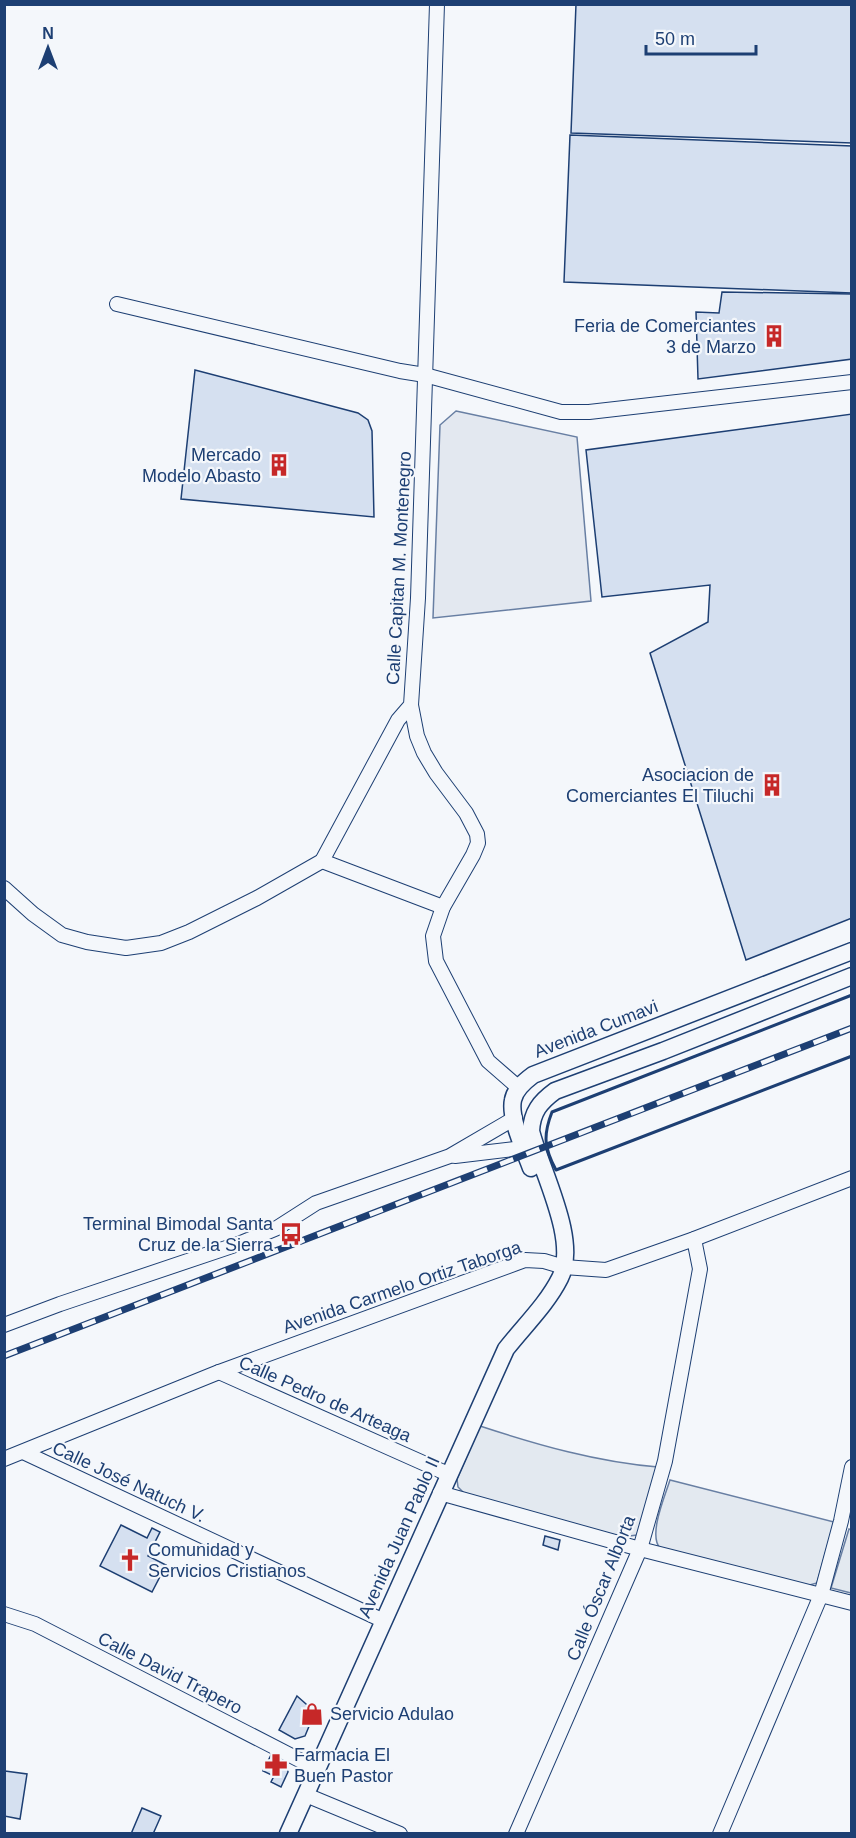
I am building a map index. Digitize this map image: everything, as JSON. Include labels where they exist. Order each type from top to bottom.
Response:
[{"type":"street","name":"Calle Capitan M. Montenegro","points":[[322,861],[398,720],[411,705],[418,598],[437,4]]},
{"type":"street","points":[[117,304],[425,375],[561,412],[589,412],[852,382]]},
{"type":"street","points":[[411,705],[417,736],[424,753],[435,773],[466,813],[477,834],[478,843],[443,907],[432,936],[436,961],[488,1061],[519,1088],[513,1098],[515,1118],[523,1148],[553,1231],[565,1249]]},
{"type":"street","points":[[4,888],[33,914],[62,935],[87,942],[126,948],[161,943],[189,932],[257,898],[322,861],[443,907]]},
{"type":"street","name":"Avenida Cumavi","points":[[519,1088],[533,1075],[852,951]]},
{"type":"street","points":[[564,1267],[563,1227],[531,1131],[532,1118],[544,1098],[555,1091],[663,1052],[852,976]]},
{"type":"street","points":[[653,1028],[663,1052]]},
{"type":"street","points":[[4,1325],[241,1243],[277,1228],[316,1203],[450,1156],[515,1118]]},
{"type":"street","points":[[450,1156],[523,1148]]},
{"type":"street","name":"Avenida Carmelo Ortiz Taborga","points":[[4,1459],[219,1372],[525,1260],[544,1261],[564,1267],[606,1270],[852,1178]]},
{"type":"street","name":"Calle Óscar Alborta","points":[[516,1833],[640,1549],[665,1461],[700,1269],[694,1239]]},
{"type":"street","name":"Avenida Juan Pablo II","points":[[288,1833],[506,1348],[543,1303],[560,1278],[564,1267]]},
{"type":"street","name":"Calle Pedro de Arteaga","points":[[219,1372],[448,1474]]},
{"type":"street","name":"Calle José Natuch V.","points":[[23,1452],[384,1621]]},
{"type":"street","points":[[720,1833],[821,1595],[842,1516],[852,1467]]},
{"type":"street","points":[[440,1493],[640,1549],[852,1603]]},
{"type":"street","name":"Calle David Trapero","points":[[4,1614],[35,1624],[317,1769]]},
{"type":"street","points":[[306,1795],[400,1833]]},
{"type":"shaded area","points":[[456,411],[577,437],[591,601],[433,618],[440,425]]},
{"type":"shaded area","points":[[480,1426],[568,1452],[635,1465],[658,1467],[637,1535],[622,1537],[466,1495],[458,1487],[457,1479]]},
{"type":"shaded area","points":[[670,1480],[834,1522],[817,1583],[806,1586],[660,1548],[657,1542],[657,1525]]},
{"type":"shaded area","points":[[849,1529],[852,1530],[851,1593],[831,1588]]},
{"type":"building","points":[[576,4],[852,4],[852,143],[571,133]]},
{"type":"building","points":[[570,135],[852,146],[852,293],[564,282]]},
{"type":"building","name":"Feria de Comerciantes 3 de Marzo","points":[[722,292],[852,294],[852,359],[698,379],[696,312],[719,313]]},
{"type":"building","name":"Mercado Modelo Abasto","points":[[195,370],[358,413],[368,420],[372,431],[374,517],[181,499]]},
{"type":"building","name":"Asociacion de Comerciantes El Tiluchi","points":[[852,414],[852,918],[746,960],[650,653],[708,622],[710,585],[602,597],[586,450]]},
{"type":"building","name":"Comunidad y Servicios Cristianos","points":[[121,1525],[147,1538],[152,1528],[160,1532],[148,1556],[166,1565],[152,1592],[100,1566]]},
{"type":"building","points":[[545,1536],[560,1540],[558,1550],[543,1545]]},
{"type":"building","points":[[297,1696],[315,1712],[305,1736],[295,1739],[279,1730]]},
{"type":"building","name":"Farmacia El Buen Pastor","points":[[272,1753],[286,1759],[288,1772],[281,1787],[271,1782],[274,1776],[263,1771]]},
{"type":"building","points":[[5,1771],[27,1774],[20,1819],[4,1816]]},
{"type":"building","points":[[142,1808],[161,1816],[153,1834],[131,1834]]},
{"type":"railway","points":[[4,1356],[852,1028]]},
{"type":"wall","points":[[852,995],[552,1112],[546,1135],[549,1155],[556,1170],[852,1056]]},
{"type":"place","name":"Feria de Comerciantes 3 de Marzo","points":[[774,336]]},
{"type":"place","name":"Mercado Modelo Abasto","points":[[279,465]]},
{"type":"place","name":"Asociacion de Comerciantes El Tiluchi","points":[[772,785]]},
{"type":"place","name":"Terminal Bimodal Santa Cruz de la Sierra","points":[[291,1234]]},
{"type":"place","name":"Comunidad y Servicios Cristianos","points":[[130,1560]]},
{"type":"place","name":"Servicio Adulao","points":[[312,1714]]},
{"type":"place","name":"Farmacia El Buen Pastor","points":[[276,1765]]}]
